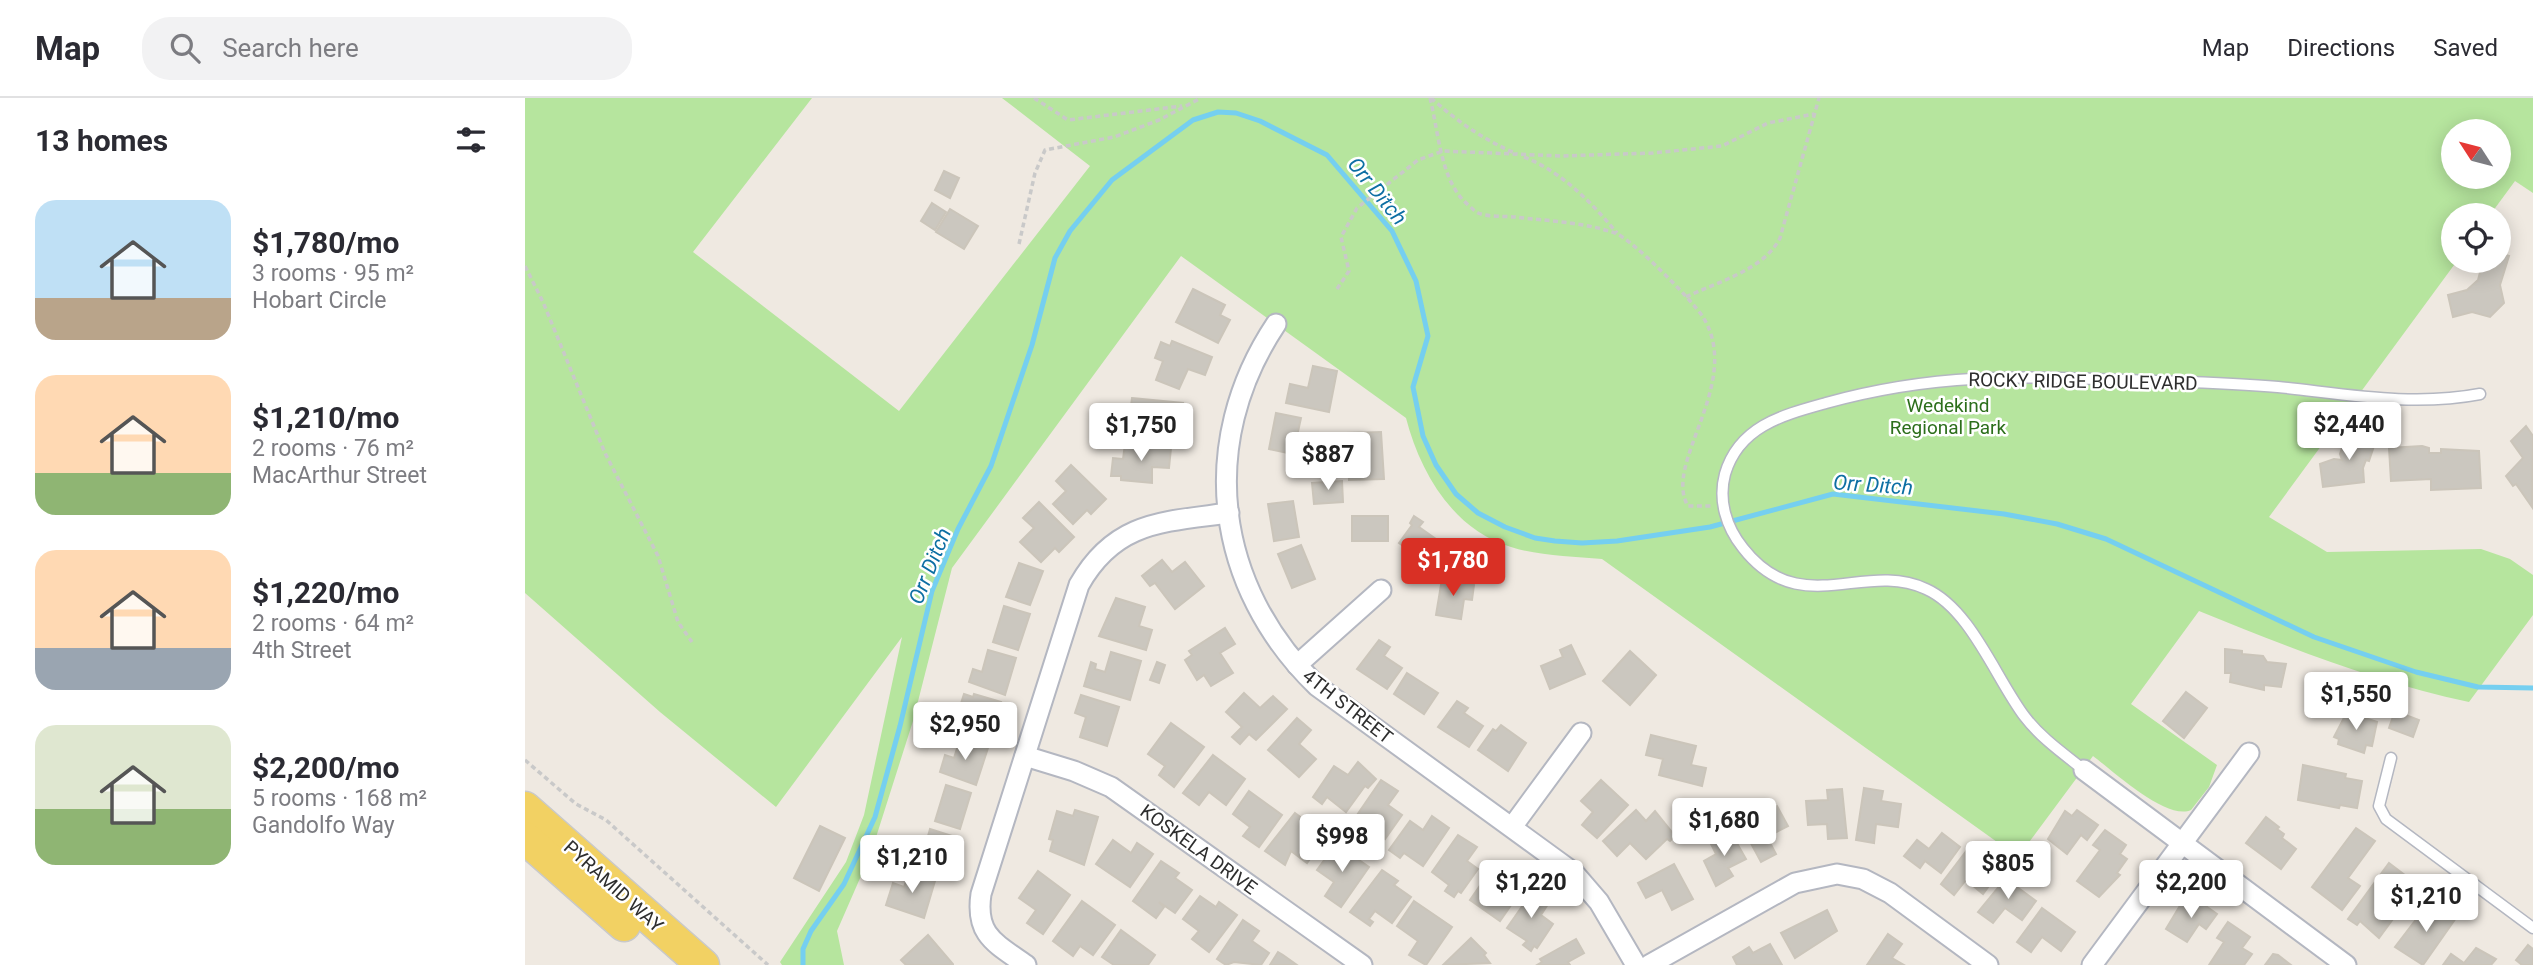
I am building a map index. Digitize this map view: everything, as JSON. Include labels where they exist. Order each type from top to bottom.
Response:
[{"type":"main road","name":"PYRAMID WAY","points":[[525,808],[703,965]]},
{"type":"main road","name":"PYRAMID WAY","points":[[525,838],[670,965]]},
{"type":"street","name":"4TH STREET","points":[[1276,324],[1255,360],[1236,407],[1227,463],[1233,543],[1248,591],[1271,633],[1297,665],[1337,701],[1574,873],[1587,886],[1636,965]]},
{"type":"street","points":[[1026,965],[994,942],[981,925],[981,894],[1075,595],[1100,554],[1132,530],[1151,524],[1229,513]]},
{"type":"street","points":[[1297,665],[1381,590]]},
{"type":"street","points":[[1512,827],[1581,733]]},
{"type":"street","points":[[2092,965],[2249,753]]},
{"type":"street","name":"KOSKELA DRIVE","points":[[1025,756],[1074,771],[1111,787],[1362,965]]},
{"type":"street","name":"ROCKY RIDGE BOULEVARD","points":[[2084,770],[2346,965]]},
{"type":"street","points":[[1649,965],[1795,883],[1837,874],[1863,879],[1890,893],[1963,958],[1988,965]]},
{"type":"lane","name":"ROCKY RIDGE BOULEVARD","points":[[2084,770],[2027,720],[1949,603],[1912,583],[1891,580],[1829,587],[1803,586],[1782,580],[1763,569],[1733,534],[1724,504],[1722,487],[1728,464],[1739,445],[1755,429],[1778,416],[1911,383],[2008,376],[2276,387],[2407,400],[2450,400],[2480,394]]},
{"type":"lane","points":[[2391,758],[2379,806],[2386,819],[2533,928]]},
{"type":"path","points":[[1034,98],[1068,120],[1188,104]]},
{"type":"path","points":[[1019,244],[1035,173],[1045,150],[1114,137],[1201,98]]},
{"type":"path","points":[[1431,98],[1451,179],[1461,197],[1479,213],[1592,226],[1619,234]]},
{"type":"path","points":[[1431,98],[1455,120],[1491,143],[1531,159],[1567,182],[1594,205],[1619,234],[1686,297],[1703,318],[1713,341],[1715,371],[1711,395],[1685,473],[1683,498],[1688,506],[1702,509],[1724,504]]},
{"type":"path","points":[[1686,297],[1755,264],[1773,252],[1780,238],[1818,98]]},
{"type":"path","points":[[1337,289],[1349,271],[1341,237],[1357,208],[1418,160],[1443,152],[1561,156],[1653,153],[1722,146],[1769,123],[1814,114]]},
{"type":"path","points":[[525,266],[544,302],[605,453],[658,556],[678,622],[692,642]]},
{"type":"path","points":[[525,760],[576,804],[606,820],[768,965]]},
{"type":"green space","name":"Wedekind Regional Park","points":[[525,98],[812,98],[693,252],[899,411],[1090,166],[1002,98],[2533,98],[2533,193],[2515,181],[2511,186],[2511,119],[2441,119],[2441,189],[2509,189],[2499,203],[2441,203],[2441,273],[2448,273],[2269,517],[2327,552],[2481,549],[2510,559],[2533,575],[2533,615],[2469,702],[2366,674],[2199,611],[2131,704],[2217,765],[2209,787],[2191,810],[2181,811],[2155,802],[2093,756],[2018,857],[1602,559],[1522,550],[1490,539],[1472,527],[1456,513],[1430,478],[1420,459],[1406,418],[1181,256],[952,568],[913,721],[871,853],[837,931],[844,965],[782,965],[780,962],[846,862],[864,815],[902,637],[776,807],[660,712],[525,593]]},
{"type":"building","points":[[944,171],[959,178],[950,198],[935,190]]},
{"type":"building","points":[[932,203],[946,212],[935,230],[921,221]]},
{"type":"building","points":[[950,209],[978,226],[964,249],[936,232]]},
{"type":"building","points":[[2480,273],[2504,273],[2500,285],[2504,303],[2490,317],[2472,312],[2453,317],[2448,295],[2467,290],[2478,280]]},
{"type":"building","points":[[1193,289],[1225,305],[1220,315],[1230,320],[1218,343],[1176,322]]},
{"type":"building","points":[[1172,341],[1212,357],[1205,375],[1188,369],[1179,389],[1156,380],[1163,361],[1155,358],[1161,342],[1170,346]]},
{"type":"building","points":[[1313,366],[1337,371],[1329,412],[1286,403],[1290,384],[1308,388]]},
{"type":"building","points":[[1132,398],[1183,403],[1181,419],[1186,420],[1184,440],[1138,434],[1140,414],[1130,413]]},
{"type":"building","points":[[1276,413],[1301,418],[1293,454],[1269,449]]},
{"type":"building","points":[[2526,426],[2533,436],[2532,507],[2516,484],[2513,486],[2506,476],[2523,458],[2511,441]]},
{"type":"building","points":[[2348,431],[2376,440],[2369,461],[2366,460],[2363,468],[2364,482],[2323,487],[2320,464],[2334,459],[2342,460],[2340,454]]},
{"type":"building","points":[[1381,432],[1384,479],[1349,480],[1347,433]]},
{"type":"building","points":[[1125,444],[1171,448],[1169,468],[1152,467],[1152,483],[1121,480],[1121,476],[1111,476],[1113,458],[1123,459]]},
{"type":"building","points":[[2389,448],[2429,448],[2429,453],[2441,453],[2441,449],[2479,451],[2481,488],[2431,490],[2431,479],[2391,481]]},
{"type":"building","points":[[1071,465],[1106,499],[1091,514],[1087,510],[1073,524],[1053,504],[1066,491],[1056,481]]},
{"type":"building","points":[[1342,481],[1343,502],[1314,504],[1312,483]]},
{"type":"building","points":[[1293,501],[1299,537],[1274,541],[1268,504]]},
{"type":"building","points":[[1039,502],[1074,537],[1059,552],[1055,548],[1041,562],[1020,542],[1034,528],[1023,518]]},
{"type":"building","points":[[1352,516],[1388,516],[1388,541],[1352,541]]},
{"type":"building","points":[[1414,516],[1423,522],[1419,527],[1443,544],[1429,564],[1399,543],[1412,525],[1410,523]]},
{"type":"building","points":[[1301,545],[1315,579],[1292,588],[1278,554]]},
{"type":"building","points":[[1162,560],[1172,572],[1185,562],[1204,586],[1175,609],[1155,583],[1150,586],[1142,576]]},
{"type":"building","points":[[1019,563],[1043,571],[1030,605],[1006,597]]},
{"type":"building","points":[[1442,579],[1474,585],[1472,600],[1464,599],[1461,619],[1436,615]]},
{"type":"building","points":[[1116,598],[1145,607],[1139,626],[1152,630],[1146,650],[1099,636]]},
{"type":"building","points":[[1004,606],[1030,614],[1018,650],[993,642]]},
{"type":"building","points":[[1225,628],[1235,644],[1220,653],[1233,673],[1211,686],[1204,675],[1197,680],[1185,660],[1192,655],[1189,651]]},
{"type":"building","points":[[1379,640],[1390,647],[1384,656],[1402,668],[1387,689],[1357,669]]},
{"type":"building","points":[[1571,645],[1585,674],[1550,689],[1541,666],[1563,657],[1560,650]]},
{"type":"building","points":[[2225,649],[2263,656],[2267,662],[2286,664],[2281,687],[2264,685],[2264,690],[2230,682],[2231,673],[2225,673]]},
{"type":"building","points":[[988,650],[1016,658],[1005,695],[969,682],[973,669],[982,672]]},
{"type":"building","points":[[1630,651],[1656,675],[1630,705],[1603,681]]},
{"type":"building","points":[[1111,652],[1141,661],[1130,700],[1084,686],[1091,662],[1096,664],[1095,669],[1105,672]]},
{"type":"building","points":[[1157,662],[1165,665],[1159,683],[1150,680]]},
{"type":"building","points":[[1407,673],[1438,693],[1424,714],[1394,694]]},
{"type":"building","points":[[2186,692],[2207,708],[2184,738],[2163,721]]},
{"type":"building","points":[[1244,693],[1260,708],[1273,696],[1287,709],[1256,740],[1249,734],[1240,744],[1232,737],[1242,727],[1226,712]]},
{"type":"building","points":[[964,694],[973,697],[974,694],[1001,702],[989,739],[954,725]]},
{"type":"building","points":[[1081,695],[1119,707],[1107,746],[1080,737],[1086,717],[1075,713]]},
{"type":"building","points":[[1457,701],[1468,708],[1464,713],[1483,726],[1469,747],[1438,727]]},
{"type":"building","points":[[2395,711],[2419,720],[2413,737],[2389,728]]},
{"type":"building","points":[[2347,712],[2377,722],[2372,746],[2366,745],[2364,753],[2338,744],[2339,739],[2334,737]]},
{"type":"building","points":[[1297,718],[1311,730],[1299,744],[1316,759],[1299,777],[1268,750]]},
{"type":"building","points":[[1171,723],[1204,747],[1174,787],[1159,775],[1165,766],[1148,754]]},
{"type":"building","points":[[1501,725],[1526,743],[1508,771],[1478,750],[1493,729],[1496,731]]},
{"type":"building","points":[[1651,735],[1696,746],[1691,765],[1706,768],[1702,786],[1659,775],[1663,759],[1646,755]]},
{"type":"building","points":[[960,739],[988,748],[976,785],[940,772],[945,755],[954,758]]},
{"type":"building","points":[[1213,755],[1245,779],[1226,805],[1209,792],[1199,805],[1183,793]]},
{"type":"building","points":[[1358,762],[1376,779],[1368,788],[1365,786],[1346,812],[1327,797],[1322,804],[1313,797],[1334,766],[1348,775]]},
{"type":"building","points":[[2303,765],[2346,774],[2345,778],[2362,781],[2357,808],[2340,805],[2339,808],[2298,800]]},
{"type":"building","points":[[1381,780],[1398,791],[1388,805],[1402,815],[1385,839],[1355,818]]},
{"type":"building","points":[[1601,780],[1628,805],[1597,838],[1582,825],[1593,812],[1581,801]]},
{"type":"building","points":[[946,785],[971,793],[960,829],[935,821]]},
{"type":"building","points":[[1864,788],[1883,791],[1881,801],[1901,804],[1898,827],[1876,824],[1874,843],[1856,840]]},
{"type":"building","points":[[1842,789],[1847,838],[1828,839],[1827,824],[1808,825],[1806,801],[1828,800],[1827,790]]},
{"type":"building","points":[[1249,791],[1282,815],[1259,847],[1243,836],[1250,827],[1233,814]]},
{"type":"building","points":[[1777,806],[1788,826],[1767,837],[1776,854],[1761,862],[1741,825]]},
{"type":"building","points":[[1075,810],[1098,817],[1084,865],[1050,851],[1053,840],[1049,839],[1057,811],[1073,816]]},
{"type":"building","points":[[1636,810],[1646,821],[1655,811],[1675,836],[1670,841],[1667,839],[1646,859],[1630,843],[1617,856],[1603,841]]},
{"type":"building","points":[[2077,810],[2098,825],[2087,840],[2081,835],[2067,854],[2048,839],[2065,811],[2072,816]]},
{"type":"building","points":[[1295,813],[1326,836],[1307,863],[1291,851],[1285,865],[1265,851]]},
{"type":"building","points":[[1432,816],[1449,828],[1423,866],[1404,853],[1400,858],[1389,850],[1410,821],[1423,830]]},
{"type":"building","points":[[2266,817],[2279,827],[2277,829],[2284,834],[2282,838],[2296,849],[2281,869],[2246,843]]},
{"type":"building","points":[[820,826],[845,838],[819,891],[794,878]]},
{"type":"building","points":[[2356,828],[2375,841],[2348,878],[2360,886],[2342,910],[2312,887]]},
{"type":"building","points":[[930,829],[958,838],[945,875],[911,863],[919,840],[926,843]]},
{"type":"building","points":[[2105,830],[2126,845],[2120,854],[2127,859],[2117,873],[2120,875],[2099,897],[2077,881],[2100,850],[2093,845]]},
{"type":"building","points":[[1730,831],[1746,859],[1728,868],[1733,876],[1716,886],[1704,861],[1716,854],[1710,842]]},
{"type":"building","points":[[1942,833],[1960,847],[1941,873],[1925,861],[1920,868],[1904,856],[1917,840],[1929,849]]},
{"type":"building","points":[[1458,835],[1477,847],[1467,861],[1478,869],[1461,893],[1458,891],[1454,897],[1445,891],[1449,885],[1432,872]]},
{"type":"building","points":[[1113,840],[1131,853],[1137,843],[1153,854],[1130,887],[1096,864]]},
{"type":"building","points":[[1336,844],[1369,867],[1341,907],[1325,896],[1334,882],[1317,870]]},
{"type":"building","points":[[1970,846],[1980,853],[1976,859],[1997,875],[1983,894],[1966,880],[1954,895],[1941,884]]},
{"type":"building","points":[[1161,861],[1179,873],[1175,878],[1192,890],[1175,913],[1159,902],[1164,907],[1156,918],[1133,901]]},
{"type":"building","points":[[2389,863],[2406,876],[2392,895],[2404,904],[2379,938],[2360,921],[2357,925],[2348,919]]},
{"type":"building","points":[[1674,864],[1693,899],[1672,910],[1662,890],[1646,898],[1638,883]]},
{"type":"building","points":[[1382,870],[1398,881],[1394,885],[1411,897],[1392,923],[1375,911],[1369,919],[1373,922],[1370,926],[1350,912]]},
{"type":"building","points":[[1038,871],[1070,895],[1043,934],[1027,923],[1036,910],[1019,898]]},
{"type":"building","points":[[1510,872],[1530,886],[1520,900],[1516,898],[1500,921],[1470,900],[1486,877],[1500,887]]},
{"type":"building","points":[[909,873],[935,881],[924,918],[886,905],[893,883],[904,887]]},
{"type":"building","points":[[2010,873],[2021,881],[2017,887],[2036,901],[2022,920],[2005,908],[1993,923],[1978,912]]},
{"type":"building","points":[[1530,887],[1550,901],[1541,915],[1553,924],[1537,948],[1534,946],[1531,951],[1523,945],[1527,941],[1507,928],[1523,905],[1519,902]]},
{"type":"building","points":[[1200,896],[1216,907],[1219,902],[1237,915],[1209,952],[1192,939],[1199,931],[1183,919]]},
{"type":"building","points":[[2196,899],[2217,914],[2206,929],[2199,924],[2187,942],[2166,929],[2181,904],[2190,907]]},
{"type":"building","points":[[1082,901],[1115,925],[1093,955],[1080,946],[1073,956],[1053,941]]},
{"type":"building","points":[[1414,901],[1452,927],[1426,965],[1409,955],[1418,941],[1397,926]]},
{"type":"building","points":[[2435,902],[2456,918],[2423,965],[2395,947],[2421,913],[2425,915]]},
{"type":"building","points":[[2042,908],[2075,932],[2061,951],[2042,937],[2031,952],[2017,942]]},
{"type":"building","points":[[1827,910],[1837,931],[1795,958],[1781,933]]},
{"type":"building","points":[[1243,920],[1259,931],[1252,941],[1269,953],[1261,965],[1234,962],[1226,965],[1217,959]]},
{"type":"building","points":[[2228,922],[2250,937],[2242,948],[2252,954],[2244,965],[2209,965],[2224,942],[2217,938]]},
{"type":"building","points":[[1121,930],[1155,955],[1148,965],[1114,965],[1102,957]]},
{"type":"building","points":[[1888,934],[1902,944],[1892,958],[1904,965],[1867,965]]},
{"type":"building","points":[[928,935],[953,965],[906,965],[901,960]]},
{"type":"building","points":[[1471,938],[1486,953],[1484,955],[1490,963],[1443,965]]},
{"type":"building","points":[[1576,939],[1584,953],[1568,962],[1570,965],[1537,965],[1542,962],[1540,959]]},
{"type":"building","points":[[1770,944],[1782,965],[1737,965],[1733,957],[1749,947],[1753,953]]},
{"type":"building","points":[[2528,945],[2533,949],[2533,965],[2522,965],[2516,960]]},
{"type":"building","points":[[2476,948],[2496,959],[2491,965],[2443,965],[2451,954],[2464,963]]},
{"type":"building","points":[[1278,952],[1283,955],[1297,965],[1270,965]]},
{"type":"building","points":[[2273,954],[2278,955],[2291,965],[2265,965]]},
{"type":"waterway","name":"Orr Ditch","points":[[803,965],[803,949],[811,931],[844,884],[875,817],[932,591],[958,529],[991,466],[1032,345],[1055,258],[1070,231],[1112,180],[1193,120],[1218,112],[1236,113],[1260,121],[1327,155],[1392,231],[1416,281],[1428,336],[1413,387],[1423,436],[1436,465],[1456,494],[1478,513],[1505,527],[1535,538],[1555,541],[1617,541],[1710,527],[1833,494],[2004,514],[2057,524],[2106,539],[2314,637],[2416,672],[2478,687],[2533,688]]}]
